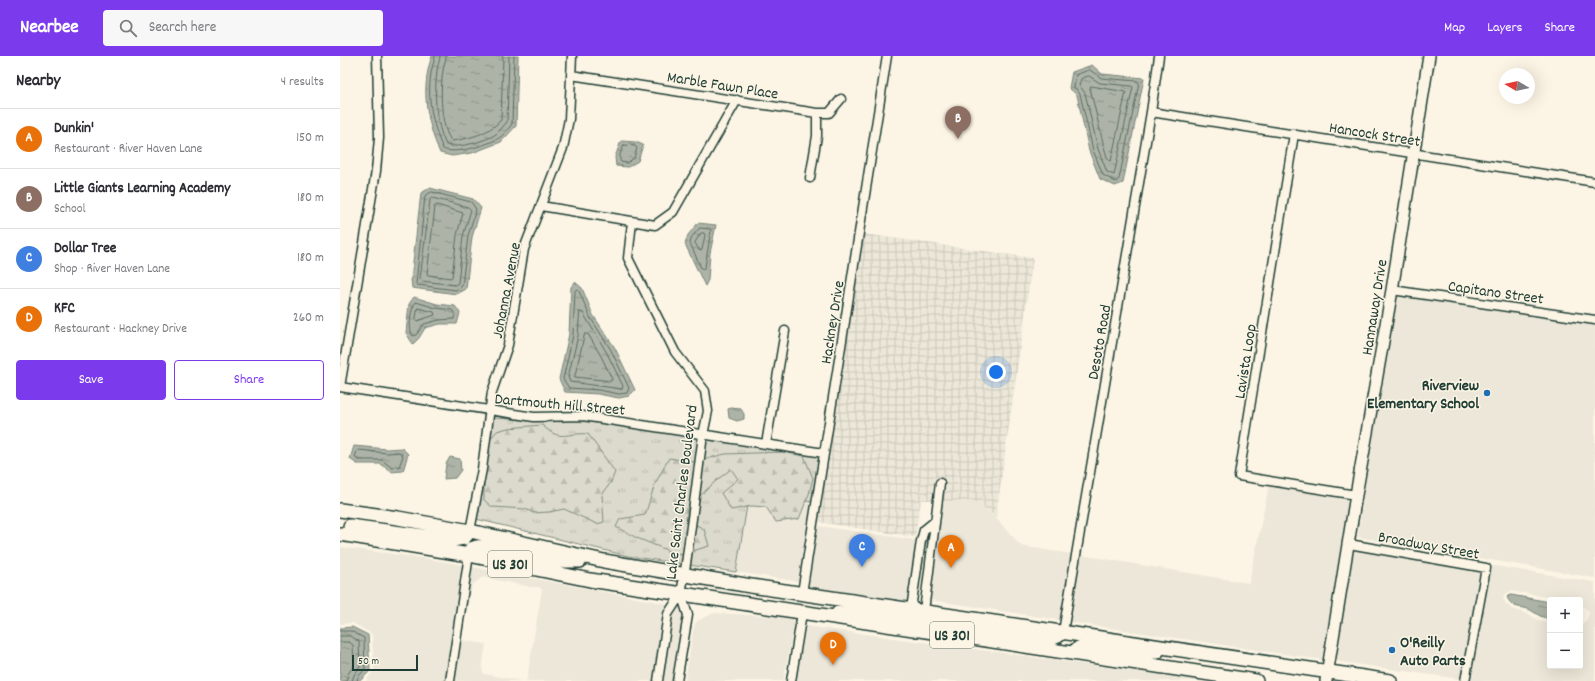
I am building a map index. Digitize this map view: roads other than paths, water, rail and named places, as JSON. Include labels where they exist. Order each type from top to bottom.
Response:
[{"type":"main road","name":"US 301","points":[[340,510],[398,518],[470,531],[604,561],[684,575],[1174,649],[1326,676],[1390,681]]},
{"type":"main road","points":[[340,526],[452,540],[464,538],[470,531]]},
{"type":"main road","name":"US 301","points":[[340,534],[469,555],[555,574],[821,616],[1256,681]]},
{"type":"main road","points":[[469,555],[471,549],[477,546],[486,546],[557,561],[604,561]]},
{"type":"main road","points":[[821,616],[857,612],[908,619],[921,616],[924,611]]},
{"type":"main road","points":[[917,630],[920,624],[924,622],[964,627],[997,622]]},
{"type":"main road","points":[[943,634],[982,630],[1048,640],[1063,632]]},
{"type":"main road","points":[[1073,653],[1080,646],[1132,653],[1174,649]]},
{"type":"street","points":[[340,386],[376,171],[379,138],[377,56]]},
{"type":"street","name":"Johanna Avenue","points":[[470,531],[482,469],[492,392],[508,345],[524,249],[563,148],[569,119],[572,56]]},
{"type":"street","name":"Hackney Drive","points":[[802,593],[887,56]]},
{"type":"street","name":"Desoto Road","points":[[1063,632],[1151,112],[1159,56]]},
{"type":"street","name":"Hannaway Drive","points":[[1326,676],[1392,290],[1429,56]]},
{"type":"street","name":"Marble Fawn Place","points":[[571,75],[738,100],[817,114]]},
{"type":"street","points":[[810,178],[817,136],[817,114],[829,113],[841,99]]},
{"type":"street","points":[[541,206],[655,226],[673,212],[738,100]]},
{"type":"street","name":"Hancock Street","points":[[1151,112],[1595,182]]},
{"type":"street","name":"Lavista Loop","points":[[1294,134],[1239,476],[1356,494]]},
{"type":"street","name":"Lake Saint Charles Boulevard","points":[[632,222],[628,258],[675,352],[705,391],[708,412],[703,435],[681,594],[668,614],[658,681]]},
{"type":"street","name":"Capitano Street","points":[[1392,290],[1595,320]]},
{"type":"street","points":[[766,444],[785,330]]},
{"type":"street","name":"Dartmouth Hill Street","points":[[340,386],[534,417],[583,416],[824,453]]},
{"type":"street","points":[[924,611],[940,483]]},
{"type":"street","points":[[911,609],[924,530],[935,521]]},
{"type":"street","name":"Broadway Street","points":[[1349,544],[1486,568],[1465,681]]},
{"type":"street","points":[[450,681],[469,555]]},
{"type":"street","name":"Lake Saint Charles Boulevard","points":[[677,681],[688,616],[681,594]]},
{"type":"street","points":[[791,681],[802,613]]},
{"type":"water","points":[[432,56],[518,56],[516,126],[501,142],[472,153],[452,156],[440,153],[435,142],[427,106],[426,81]]},
{"type":"water","points":[[1092,65],[1102,74],[1144,78],[1123,183],[1115,186],[1100,179],[1089,151],[1077,95],[1069,88],[1072,72]]},
{"type":"water","points":[[621,141],[636,142],[643,145],[638,161],[628,167],[616,166],[615,157]]},
{"type":"water","points":[[430,188],[473,199],[481,208],[472,237],[466,289],[457,294],[412,288],[411,279],[421,193]]},
{"type":"water","points":[[698,223],[716,225],[710,253],[708,280],[705,286],[685,244],[688,235]]},
{"type":"water","points":[[575,282],[582,288],[593,315],[615,348],[635,390],[629,396],[619,398],[598,394],[565,392],[559,379],[569,334],[571,287]]},
{"type":"water","points":[[414,297],[437,304],[455,306],[460,313],[457,324],[440,324],[425,328],[413,344],[406,333],[409,304]]},
{"type":"water","points":[[728,409],[741,409],[744,414],[744,419],[737,421],[729,418]]},
{"type":"water","points":[[354,446],[387,449],[402,448],[408,454],[403,471],[391,472],[381,464],[357,464],[350,459]]},
{"type":"water","points":[[450,457],[460,459],[461,470],[455,478],[444,479],[446,464]]},
{"type":"water","points":[[1511,595],[1547,601],[1547,618],[1529,609],[1515,606],[1507,597]]},
{"type":"water","points":[[352,627],[368,635],[370,671],[360,681],[340,681],[340,628]]},
{"type":"place","name":"Little Giants Learning Academy","points":[[958,139]]},
{"type":"place","name":"Riverview Elementary School","points":[[1487,393]]},
{"type":"place","name":"Dollar Tree","points":[[862,567]]},
{"type":"place","name":"Dunkin'","points":[[951,568]]},
{"type":"place","name":"O'Reilly Auto Parts","points":[[1392,650]]},
{"type":"place","name":"KFC","points":[[833,665]]}]
